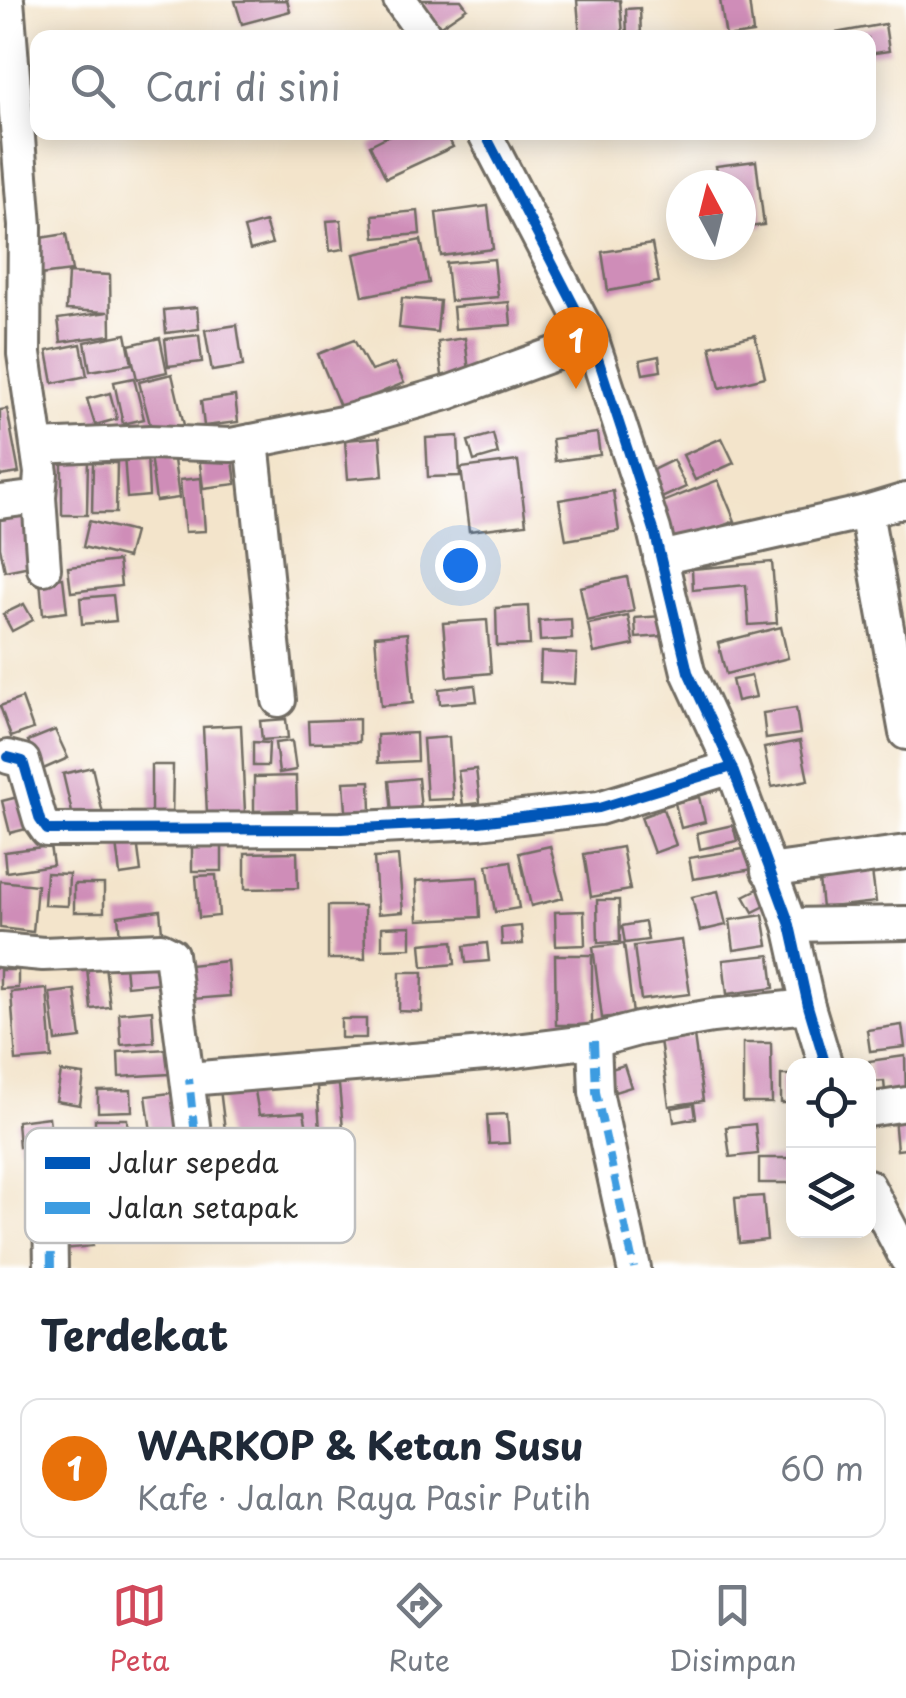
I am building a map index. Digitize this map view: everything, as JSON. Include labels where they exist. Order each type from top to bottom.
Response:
[{"type":"street","points":[[7,0],[25,226],[24,354],[38,447],[44,568]]},
{"type":"street","points":[[400,0],[421,30]]},
{"type":"street","points":[[488,140],[592,340],[654,530],[688,672],[732,767],[790,925],[824,1058]]},
{"type":"street","points":[[38,447],[150,442],[231,445],[252,441],[342,423],[450,392],[592,340]]},
{"type":"street","points":[[252,441],[279,700]]},
{"type":"street","points":[[0,502],[39,497]]},
{"type":"street","points":[[660,558],[906,500]]},
{"type":"street","points":[[866,512],[906,732]]},
{"type":"street","points":[[8,756],[23,761],[46,830],[122,832],[342,829],[479,822],[599,808],[732,767]]},
{"type":"street","points":[[768,871],[906,852]]},
{"type":"street","points":[[790,925],[906,923]]},
{"type":"street","points":[[0,950],[44,954],[168,950],[194,1128]]},
{"type":"street","points":[[189,1078],[508,1052],[594,1041],[712,1016],[808,1006]]},
{"type":"street","points":[[594,1041],[596,1092],[634,1268]]},
{"type":"street","points":[[876,1109],[906,1104]]},
{"type":"street","points":[[884,1199],[906,1258]]},
{"type":"street","points":[[51,1243],[51,1268]]},
{"type":"building","points":[[287,0],[290,11],[242,24],[235,1]]},
{"type":"building","points":[[421,0],[461,0],[467,8],[439,27]]},
{"type":"building","points":[[577,0],[620,0],[623,30],[579,30]]},
{"type":"building","points":[[720,0],[749,0],[753,30],[725,30]]},
{"type":"building","points":[[640,8],[641,30],[627,30],[626,9]]},
{"type":"building","points":[[885,24],[889,51],[876,53],[876,30],[852,30]]},
{"type":"building","points":[[380,140],[449,140],[453,147],[386,178],[370,145]]},
{"type":"building","points":[[756,161],[764,225],[756,226],[756,170],[717,170],[716,166]]},
{"type":"building","points":[[488,206],[493,249],[441,256],[436,213]]},
{"type":"building","points":[[418,211],[420,234],[375,238],[373,215]]},
{"type":"building","points":[[341,220],[344,249],[330,251],[327,221]]},
{"type":"building","points":[[265,222],[272,244],[250,250],[244,228]]},
{"type":"building","points":[[66,234],[72,271],[39,275],[34,239]]},
{"type":"building","points":[[421,240],[429,283],[363,296],[354,254]]},
{"type":"building","points":[[652,244],[659,282],[608,291],[602,252]]},
{"type":"building","points":[[494,259],[498,297],[450,301],[446,263]]},
{"type":"building","points":[[68,273],[110,275],[111,335],[61,342],[58,319],[108,312],[66,310]]},
{"type":"building","points":[[402,298],[440,301],[437,332],[399,328]]},
{"type":"building","points":[[509,302],[511,325],[455,329],[453,307]]},
{"type":"building","points":[[197,307],[199,329],[166,333],[164,310]]},
{"type":"building","points":[[237,325],[243,366],[212,371],[205,330]]},
{"type":"building","points":[[126,334],[132,364],[90,371],[85,342]]},
{"type":"building","points":[[199,335],[202,362],[168,366],[165,339]]},
{"type":"building","points":[[755,335],[765,377],[720,388],[710,346]]},
{"type":"building","points":[[160,338],[167,372],[137,379],[129,345]]},
{"type":"building","points":[[465,338],[470,380],[443,384],[438,342]]},
{"type":"building","points":[[354,340],[371,371],[395,363],[404,383],[341,409],[318,354]]},
{"type":"building","points":[[81,344],[87,376],[53,383],[47,351]]},
{"type":"building","points":[[659,356],[661,371],[643,374],[640,360]]},
{"type":"building","points":[[172,374],[184,425],[152,432],[139,382]]},
{"type":"building","points":[[134,378],[144,419],[123,424],[114,382]]},
{"type":"building","points":[[110,393],[117,419],[95,425],[87,399]]},
{"type":"building","points":[[235,396],[238,422],[204,426],[201,401]]},
{"type":"building","points":[[7,409],[19,473],[0,476],[0,410]]},
{"type":"building","points":[[597,433],[600,455],[555,461],[552,439]]},
{"type":"building","points":[[493,434],[498,454],[474,461],[468,441]]},
{"type":"building","points":[[458,436],[460,476],[428,477],[426,438]]},
{"type":"building","points":[[380,437],[383,476],[348,479],[345,440]]},
{"type":"building","points":[[722,438],[734,463],[695,480],[683,455]]},
{"type":"building","points":[[173,452],[179,498],[156,501],[150,455]]},
{"type":"building","points":[[232,452],[236,484],[203,488],[199,456]]},
{"type":"building","points":[[147,453],[149,496],[127,498],[124,454]]},
{"type":"building","points":[[62,457],[88,457],[87,515],[62,515]]},
{"type":"building","points":[[673,460],[686,487],[657,500],[644,474]]},
{"type":"building","points":[[518,461],[526,524],[469,531],[461,468]]},
{"type":"building","points":[[93,463],[117,463],[116,513],[92,513]]},
{"type":"building","points":[[201,478],[205,531],[185,532],[180,480]]},
{"type":"building","points":[[718,480],[735,521],[671,546],[655,505]]},
{"type":"building","points":[[613,491],[619,531],[566,540],[559,500]]},
{"type":"building","points":[[25,515],[35,565],[5,571],[0,520]]},
{"type":"building","points":[[89,521],[134,532],[127,558],[83,547]]},
{"type":"building","points":[[118,561],[121,586],[71,592],[68,567]]},
{"type":"building","points":[[772,562],[777,623],[749,625],[746,585],[693,590],[692,569]]},
{"type":"building","points":[[627,577],[634,611],[587,621],[580,587]]},
{"type":"building","points":[[63,578],[67,612],[43,615],[40,581]]},
{"type":"building","points":[[113,595],[116,621],[82,624],[80,598]]},
{"type":"building","points":[[24,604],[33,620],[12,631],[3,614]]},
{"type":"building","points":[[528,606],[530,645],[497,646],[496,608]]},
{"type":"building","points":[[628,616],[634,645],[594,653],[588,624]]},
{"type":"building","points":[[662,616],[663,636],[636,638],[635,618]]},
{"type":"building","points":[[571,619],[572,639],[540,641],[539,621]]},
{"type":"building","points":[[487,620],[491,673],[448,677],[443,623]]},
{"type":"building","points":[[781,627],[788,658],[726,674],[718,643]]},
{"type":"building","points":[[407,633],[413,703],[381,706],[375,636]]},
{"type":"building","points":[[541,652],[577,654],[575,684],[540,682]]},
{"type":"building","points":[[751,676],[756,697],[737,701],[732,680]]},
{"type":"building","points":[[475,685],[477,701],[440,704],[439,689]]},
{"type":"building","points":[[22,698],[33,729],[11,737],[0,706]]},
{"type":"building","points":[[796,708],[800,734],[766,739],[763,713]]},
{"type":"building","points":[[286,719],[288,738],[262,740],[260,721]]},
{"type":"building","points":[[359,719],[359,742],[309,743],[308,721]]},
{"type":"building","points":[[241,725],[245,812],[207,814],[203,727]]},
{"type":"building","points":[[55,730],[68,758],[41,770],[28,741]]},
{"type":"building","points":[[416,733],[417,761],[378,763],[377,735]]},
{"type":"building","points":[[449,737],[453,799],[427,800],[423,739]]},
{"type":"building","points":[[292,741],[296,770],[279,773],[275,743]]},
{"type":"building","points":[[800,741],[808,780],[772,787],[764,748]]},
{"type":"building","points":[[253,742],[269,743],[268,766],[253,766]]},
{"type":"building","points":[[151,765],[173,765],[172,822],[151,822]]},
{"type":"building","points":[[92,767],[103,814],[74,821],[63,774]]},
{"type":"building","points":[[476,769],[480,803],[463,805],[458,771]]},
{"type":"building","points":[[296,776],[297,810],[254,811],[254,777]]},
{"type":"building","points":[[418,778],[421,810],[392,813],[389,781]]},
{"type":"building","points":[[370,781],[371,811],[346,811],[344,782]]},
{"type":"building","points":[[30,794],[38,826],[10,833],[2,801]]},
{"type":"building","points":[[699,797],[705,822],[681,828],[675,803]]},
{"type":"building","points":[[663,809],[676,845],[654,853],[641,817]]},
{"type":"building","points":[[733,825],[737,841],[700,849],[697,833]]},
{"type":"building","points":[[137,840],[141,872],[120,875],[116,843]]},
{"type":"building","points":[[50,846],[53,865],[6,872],[4,852]]},
{"type":"building","points":[[222,846],[222,871],[192,871],[192,847]]},
{"type":"building","points":[[550,846],[563,898],[531,906],[519,853]]},
{"type":"building","points":[[622,847],[630,890],[591,897],[584,854]]},
{"type":"building","points":[[749,848],[753,869],[693,879],[689,858]]},
{"type":"building","points":[[297,852],[298,888],[245,889],[245,853]]},
{"type":"building","points":[[398,856],[403,912],[378,914],[374,858]]},
{"type":"building","points":[[511,861],[519,908],[495,912],[487,865]]},
{"type":"building","points":[[871,864],[876,902],[822,908],[818,871]]},
{"type":"building","points":[[46,873],[69,874],[68,906],[44,905]]},
{"type":"building","points":[[216,875],[219,916],[199,918],[196,876]]},
{"type":"building","points":[[478,877],[480,917],[418,920],[416,881]]},
{"type":"building","points":[[0,881],[37,885],[33,932],[0,928]]},
{"type":"building","points":[[74,884],[104,884],[104,912],[74,912]]},
{"type":"building","points":[[760,888],[769,904],[753,912],[744,896]]},
{"type":"building","points":[[718,891],[726,925],[700,931],[692,897]]},
{"type":"building","points":[[597,900],[619,900],[620,942],[598,943]]},
{"type":"building","points":[[328,906],[364,906],[365,959],[328,959]]},
{"type":"building","points":[[160,910],[162,932],[120,937],[118,916]]},
{"type":"building","points":[[584,911],[585,945],[556,946],[555,912]]},
{"type":"building","points":[[763,915],[768,945],[734,950],[730,920]]},
{"type":"building","points":[[645,922],[648,940],[625,943],[622,926]]},
{"type":"building","points":[[411,926],[411,948],[382,949],[382,927]]},
{"type":"building","points":[[521,926],[523,944],[502,945],[501,928]]},
{"type":"building","points":[[682,940],[690,994],[641,1000],[634,946]]},
{"type":"building","points":[[453,941],[455,964],[423,967],[421,944]]},
{"type":"building","points":[[487,943],[489,961],[466,963],[464,946]]},
{"type":"building","points":[[624,944],[633,1014],[602,1018],[593,947]]},
{"type":"building","points":[[165,952],[168,982],[127,986],[124,956]]},
{"type":"building","points":[[555,955],[592,955],[592,1025],[556,1025]]},
{"type":"building","points":[[770,955],[774,988],[727,994],[723,960]]},
{"type":"building","points":[[227,961],[230,996],[193,999],[189,965]]},
{"type":"building","points":[[105,965],[110,1007],[91,1009],[87,967]]},
{"type":"building","points":[[0,970],[18,970],[18,988],[0,989]]},
{"type":"building","points":[[400,972],[423,972],[422,1012],[399,1011]]},
{"type":"building","points":[[47,989],[52,1058],[16,1061],[11,992]]},
{"type":"building","points":[[75,990],[81,1038],[56,1041],[50,993]]},
{"type":"building","points":[[152,1010],[154,1042],[121,1045],[119,1013]]},
{"type":"building","points":[[341,1019],[366,1019],[366,1038],[341,1038]]},
{"type":"building","points":[[902,1025],[905,1047],[870,1051],[867,1030]]},
{"type":"building","points":[[694,1036],[703,1101],[669,1106],[660,1040]]},
{"type":"building","points":[[743,1043],[771,1043],[772,1103],[743,1103]]},
{"type":"building","points":[[168,1049],[170,1074],[119,1077],[118,1052]]},
{"type":"building","points":[[905,1056],[906,1100],[886,1102],[884,1081],[876,1082],[876,1060]]},
{"type":"building","points":[[624,1065],[631,1087],[615,1092],[608,1070]]},
{"type":"building","points":[[61,1072],[84,1075],[80,1105],[56,1101]]},
{"type":"building","points":[[781,1075],[786,1075],[786,1103],[781,1103]]},
{"type":"building","points":[[254,1085],[259,1115],[304,1112],[307,1128],[225,1128],[220,1089]]},
{"type":"building","points":[[339,1085],[343,1128],[320,1128],[317,1087]]},
{"type":"building","points":[[131,1090],[132,1111],[98,1112],[98,1091]]},
{"type":"building","points":[[179,1092],[183,1128],[150,1128],[146,1096]]},
{"type":"building","points":[[694,1104],[696,1118],[674,1122],[672,1108]]},
{"type":"building","points":[[507,1114],[509,1143],[489,1144],[487,1115]]},
{"type":"building","points":[[906,1116],[906,1149],[897,1150],[894,1117]]},
{"type":"building","points":[[49,1117],[50,1128],[25,1128],[25,1146],[19,1147],[17,1121]]},
{"type":"building","points":[[95,1119],[127,1119],[128,1128],[95,1128]]},
{"type":"building","points":[[755,1124],[758,1154],[730,1157],[726,1127]]},
{"type":"building","points":[[759,1158],[786,1158],[786,1183],[759,1183]]},
{"type":"building","points":[[763,1196],[767,1240],[739,1243],[735,1198]]},
{"type":"building","points":[[63,1243],[93,1243],[93,1246],[64,1249]]},
{"type":"marked path","points":[[594,1041],[596,1092],[634,1268]]},
{"type":"marked path","points":[[189,1079],[194,1128]]},
{"type":"marked path","points":[[51,1243],[51,1268]]},
{"type":"cycle path","points":[[488,140],[592,340],[654,530],[688,672],[732,767],[790,925],[824,1058]]},
{"type":"cycle path","points":[[8,757],[23,761],[40,820],[47,830],[341,829],[479,822],[599,808],[732,767]]},
{"type":"place","name":"WARKOP & Ketan Susu","points":[[576,389]]}]
